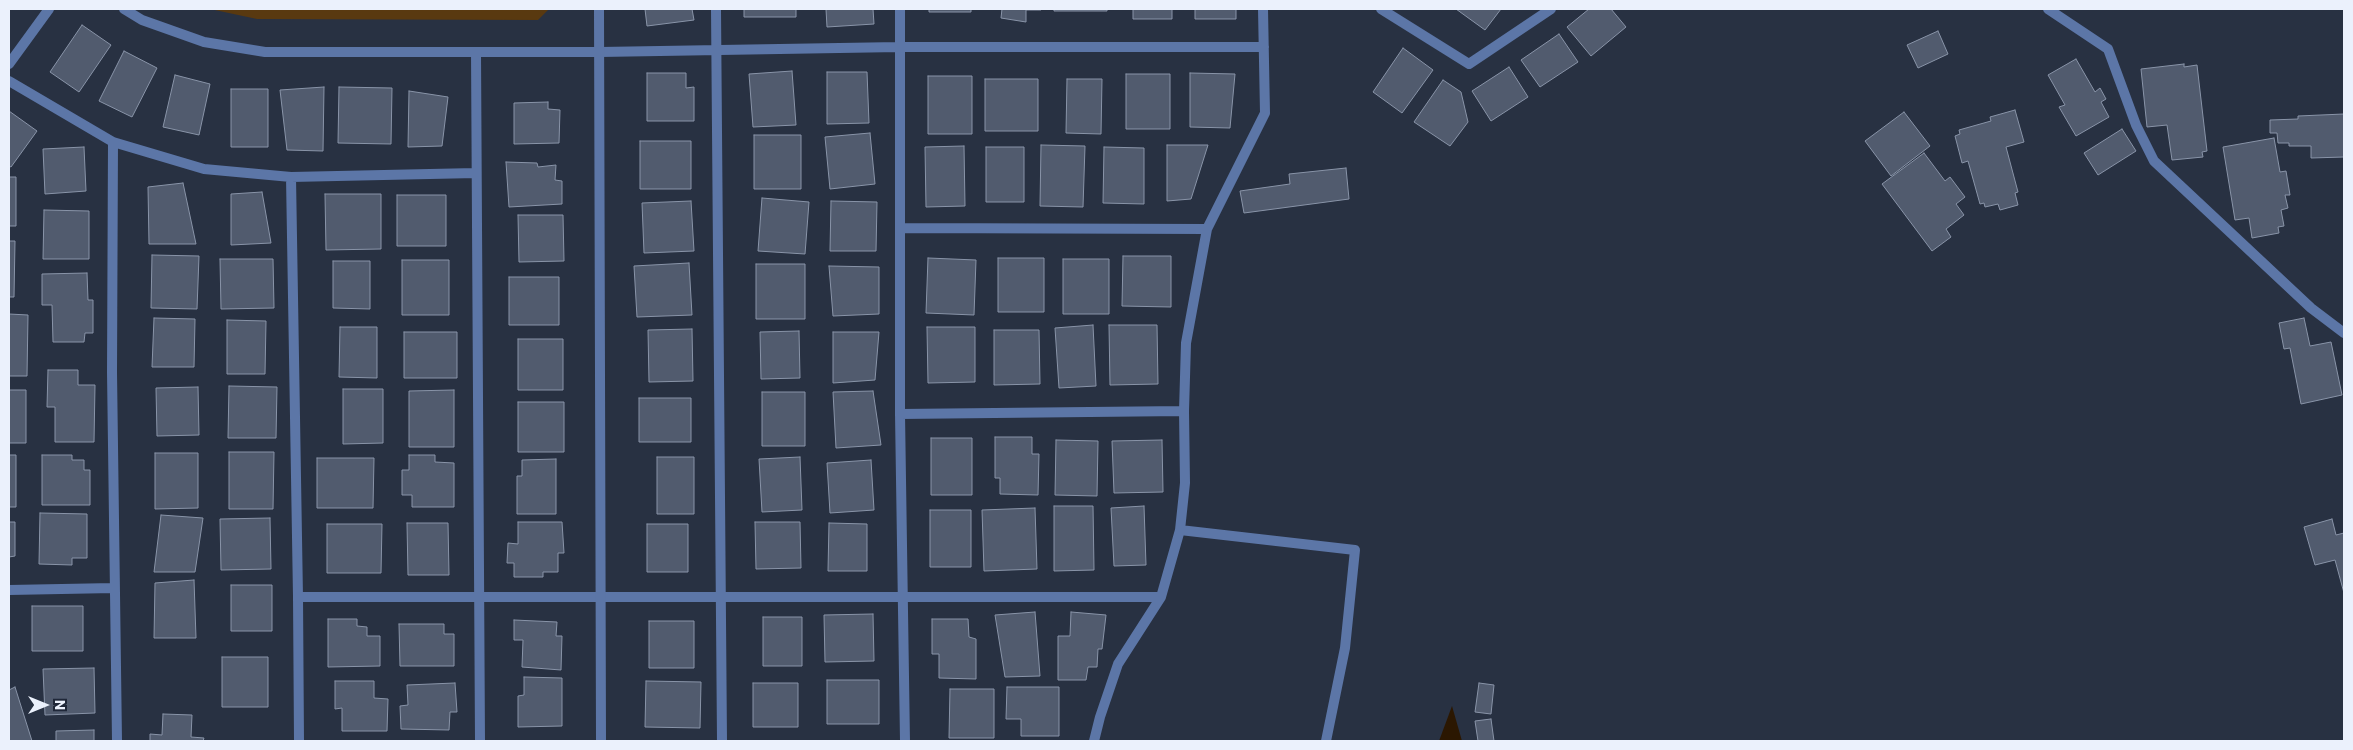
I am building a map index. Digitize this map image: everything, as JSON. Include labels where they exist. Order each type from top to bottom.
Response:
[{"type":"street","points":[[9,64],[49,9]]},
{"type":"street","points":[[124,9],[142,20],[204,42],[265,52],[600,52],[899,47],[1264,47]]},
{"type":"street","points":[[599,9],[601,741]]},
{"type":"street","points":[[716,9],[722,741]]},
{"type":"street","points":[[900,9],[900,414],[905,741]]},
{"type":"street","points":[[1094,741],[1118,664],[1161,597],[1180,530],[1185,483],[1184,411],[1186,343],[1207,229],[1265,113],[1263,9]]},
{"type":"street","points":[[1380,9],[1469,64],[1551,9]]},
{"type":"street","points":[[2048,9],[2108,49],[2136,125],[2154,161],[2310,308],[2344,333]]},
{"type":"street","points":[[476,52],[480,741]]},
{"type":"street","points":[[9,81],[113,142],[204,169],[291,177],[476,173]]},
{"type":"street","points":[[113,142],[116,741]]},
{"type":"street","points":[[291,177],[299,741]]},
{"type":"street","points":[[900,228],[1207,229]]},
{"type":"street","points":[[900,414],[1184,411]]},
{"type":"street","points":[[1180,530],[1355,550],[1345,648],[1326,741]]},
{"type":"street","points":[[9,590],[114,588]]},
{"type":"street","points":[[298,598],[721,596],[1161,597]]},
{"type":"shaded area","points":[[210,9],[549,9],[538,20],[257,19]]},
{"type":"shaded area","points":[[1452,706],[1462,741],[1439,741]]},
{"type":"building","points":[[645,9],[692,9],[694,20],[647,26]]},
{"type":"building","points":[[744,9],[796,9],[796,17],[744,17]]},
{"type":"building","points":[[826,9],[873,9],[874,24],[827,27]]},
{"type":"building","points":[[929,9],[971,9],[971,12],[929,12]]},
{"type":"building","points":[[1002,9],[1041,10],[1026,10],[1026,22],[1001,18]]},
{"type":"building","points":[[1054,9],[1107,9],[1107,11],[1054,11]]},
{"type":"building","points":[[1133,9],[1172,9],[1172,19],[1133,19]]},
{"type":"building","points":[[1195,9],[1236,9],[1236,19],[1195,19]]},
{"type":"building","points":[[1456,9],[1501,9],[1485,30]]},
{"type":"building","points":[[1589,9],[1611,9],[1626,27],[1591,56],[1567,27]]},
{"type":"building","points":[[82,25],[111,45],[79,92],[50,72]]},
{"type":"building","points":[[1938,31],[1948,54],[1918,68],[1907,45]]},
{"type":"building","points":[[1559,34],[1578,62],[1540,87],[1521,60]]},
{"type":"building","points":[[1403,48],[1433,70],[1402,113],[1373,92]]},
{"type":"building","points":[[124,51],[157,68],[132,117],[99,101]]},
{"type":"building","points":[[2076,59],[2095,92],[2100,88],[2106,99],[2101,102],[2109,117],[2076,136],[2059,107],[2065,105],[2048,75]]},
{"type":"building","points":[[2184,64],[2184,67],[2197,65],[2207,151],[2202,152],[2203,157],[2172,160],[2167,125],[2147,127],[2141,69]]},
{"type":"building","points":[[1509,67],[1528,97],[1491,121],[1472,91]]},
{"type":"building","points":[[792,71],[796,125],[753,127],[749,74]]},
{"type":"building","points":[[827,72],[867,72],[869,123],[827,124]]},
{"type":"building","points":[[647,73],[686,73],[686,88],[694,87],[694,121],[647,121]]},
{"type":"building","points":[[1190,73],[1235,74],[1230,128],[1190,127]]},
{"type":"building","points":[[1126,74],[1170,74],[1170,129],[1126,129]]},
{"type":"building","points":[[175,75],[210,84],[199,135],[163,127]]},
{"type":"building","points":[[928,76],[972,76],[972,134],[928,134]]},
{"type":"building","points":[[985,79],[1038,79],[1038,131],[985,131]]},
{"type":"building","points":[[1067,79],[1102,79],[1101,134],[1066,133]]},
{"type":"building","points":[[1443,80],[1461,92],[1468,122],[1450,146],[1414,122]]},
{"type":"building","points":[[324,87],[323,151],[287,150],[280,90]]},
{"type":"building","points":[[339,87],[392,88],[391,144],[338,143]]},
{"type":"building","points":[[231,89],[268,89],[268,147],[231,147]]},
{"type":"building","points":[[409,91],[448,97],[442,146],[408,147]]},
{"type":"building","points":[[548,102],[548,109],[560,110],[559,143],[514,144],[514,103]]},
{"type":"building","points":[[2015,110],[2024,142],[2006,147],[2018,192],[2015,193],[2018,205],[2000,210],[1998,204],[1985,207],[1984,203],[1980,204],[1968,161],[1962,163],[1955,136],[1960,134],[1959,130],[1991,121],[1990,117]]},
{"type":"building","points":[[9,111],[37,131],[11,167],[9,166]]},
{"type":"building","points":[[1904,112],[1930,146],[1891,176],[1865,141]]},
{"type":"building","points":[[2344,114],[2344,157],[2311,158],[2311,146],[2289,146],[2289,143],[2278,143],[2277,133],[2270,133],[2270,120],[2298,119],[2298,116]]},
{"type":"building","points":[[2122,129],[2136,151],[2098,175],[2084,153]]},
{"type":"building","points":[[870,133],[875,184],[830,189],[825,137]]},
{"type":"building","points":[[754,135],[801,135],[801,189],[754,189]]},
{"type":"building","points":[[2274,138],[2280,172],[2286,171],[2290,195],[2285,195],[2288,208],[2281,210],[2284,226],[2278,227],[2279,233],[2252,238],[2249,218],[2235,220],[2223,147]]},
{"type":"building","points":[[640,141],[691,141],[691,189],[640,189]]},
{"type":"building","points":[[1041,145],[1085,146],[1083,207],[1040,206]]},
{"type":"building","points":[[1167,145],[1208,145],[1191,199],[1167,201]]},
{"type":"building","points":[[964,146],[965,206],[926,207],[925,147]]},
{"type":"building","points":[[84,147],[86,191],[45,194],[43,149]]},
{"type":"building","points":[[986,147],[1024,147],[1024,202],[986,202]]},
{"type":"building","points":[[1104,147],[1144,148],[1144,204],[1103,203]]},
{"type":"building","points":[[1924,153],[1945,181],[1950,177],[1965,197],[1956,204],[1964,215],[1946,229],[1951,237],[1932,251],[1882,184]]},
{"type":"building","points":[[506,162],[537,163],[538,167],[556,165],[555,180],[562,181],[562,204],[509,207]]},
{"type":"building","points":[[1346,168],[1349,199],[1244,213],[1240,191],[1290,184],[1289,174]]},
{"type":"building","points":[[9,177],[16,177],[16,226],[9,226]]},
{"type":"building","points":[[183,183],[196,244],[149,244],[148,187]]},
{"type":"building","points":[[262,192],[271,243],[231,245],[231,194]]},
{"type":"building","points":[[325,194],[381,194],[381,249],[326,250]]},
{"type":"building","points":[[397,195],[446,195],[446,246],[397,246]]},
{"type":"building","points":[[762,198],[809,202],[805,254],[758,251]]},
{"type":"building","points":[[691,201],[694,251],[644,253],[642,203]]},
{"type":"building","points":[[831,201],[877,202],[876,251],[830,251]]},
{"type":"building","points":[[44,210],[89,211],[89,259],[43,259]]},
{"type":"building","points":[[518,215],[563,215],[564,261],[519,262]]},
{"type":"building","points":[[9,241],[15,241],[14,297],[9,297]]},
{"type":"building","points":[[152,255],[199,256],[197,309],[151,308]]},
{"type":"building","points":[[1123,256],[1171,256],[1171,307],[1122,306]]},
{"type":"building","points":[[928,258],[976,260],[974,315],[926,313]]},
{"type":"building","points":[[998,258],[1044,258],[1044,312],[998,312]]},
{"type":"building","points":[[220,259],[273,259],[274,308],[221,309]]},
{"type":"building","points":[[1063,259],[1109,259],[1109,314],[1063,314]]},
{"type":"building","points":[[402,260],[449,260],[449,315],[402,315]]},
{"type":"building","points":[[333,261],[370,261],[370,309],[333,308]]},
{"type":"building","points":[[689,263],[692,315],[637,317],[634,266]]},
{"type":"building","points":[[756,264],[805,264],[805,319],[756,319]]},
{"type":"building","points":[[829,266],[879,267],[879,314],[833,316]]},
{"type":"building","points":[[87,273],[88,300],[93,300],[93,333],[85,333],[84,342],[53,342],[52,305],[42,305],[42,274]]},
{"type":"building","points":[[509,277],[559,277],[559,325],[509,325]]},
{"type":"building","points":[[9,314],[28,315],[27,376],[9,376]]},
{"type":"building","points":[[154,318],[195,319],[194,367],[152,367]]},
{"type":"building","points":[[2304,318],[2310,346],[2331,342],[2342,395],[2301,404],[2290,348],[2284,349],[2279,323]]},
{"type":"building","points":[[227,320],[266,321],[265,374],[227,374]]},
{"type":"building","points":[[1093,325],[1096,386],[1059,388],[1055,328]]},
{"type":"building","points":[[1109,325],[1157,325],[1158,384],[1110,385]]},
{"type":"building","points":[[340,327],[377,327],[377,378],[339,377]]},
{"type":"building","points":[[927,327],[975,327],[975,382],[928,383]]},
{"type":"building","points":[[692,329],[693,381],[649,382],[648,330]]},
{"type":"building","points":[[994,330],[1039,330],[1040,384],[994,385]]},
{"type":"building","points":[[799,331],[800,378],[761,379],[760,332]]},
{"type":"building","points":[[404,332],[457,332],[457,378],[404,378]]},
{"type":"building","points":[[833,332],[879,332],[875,380],[833,383]]},
{"type":"building","points":[[518,339],[563,339],[563,390],[518,390]]},
{"type":"building","points":[[48,370],[78,370],[78,385],[95,385],[94,442],[55,442],[55,407],[47,407]]},
{"type":"building","points":[[229,386],[277,387],[276,438],[228,438]]},
{"type":"building","points":[[198,387],[199,435],[157,436],[156,388]]},
{"type":"building","points":[[343,389],[383,389],[383,443],[343,444]]},
{"type":"building","points":[[9,390],[26,390],[26,443],[9,443]]},
{"type":"building","points":[[454,390],[454,447],[409,447],[409,391]]},
{"type":"building","points":[[873,391],[881,445],[836,448],[833,392]]},
{"type":"building","points":[[762,392],[805,392],[805,446],[762,446]]},
{"type":"building","points":[[639,398],[691,398],[691,442],[639,442]]},
{"type":"building","points":[[518,402],[564,402],[564,452],[518,452]]},
{"type":"building","points":[[995,437],[1032,437],[1032,454],[1039,454],[1038,495],[1000,494],[1000,478],[995,478]]},
{"type":"building","points":[[931,438],[972,438],[972,495],[931,495]]},
{"type":"building","points":[[1056,440],[1098,441],[1097,496],[1055,495]]},
{"type":"building","points":[[1162,440],[1163,492],[1114,493],[1112,441]]},
{"type":"building","points":[[229,452],[274,452],[273,509],[229,509]]},
{"type":"building","points":[[155,453],[198,453],[198,508],[155,509]]},
{"type":"building","points":[[9,455],[16,455],[16,507],[9,507]]},
{"type":"building","points":[[42,455],[72,455],[72,460],[84,460],[84,470],[90,470],[90,505],[42,505]]},
{"type":"building","points":[[409,455],[435,455],[435,462],[454,463],[454,507],[412,507],[412,495],[402,495],[402,470],[409,470]]},
{"type":"building","points":[[657,457],[694,457],[694,514],[657,514]]},
{"type":"building","points":[[800,457],[802,510],[762,512],[759,459]]},
{"type":"building","points":[[317,458],[374,458],[373,508],[317,508]]},
{"type":"building","points":[[556,459],[556,514],[517,514],[517,476],[522,476],[522,460]]},
{"type":"building","points":[[871,460],[874,510],[830,513],[827,463]]},
{"type":"building","points":[[1054,506],[1093,506],[1094,570],[1054,571]]},
{"type":"building","points":[[1144,506],[1146,565],[1114,566],[1111,508]]},
{"type":"building","points":[[1035,508],[1037,569],[984,571],[982,510]]},
{"type":"building","points":[[930,510],[971,510],[971,567],[930,567]]},
{"type":"building","points":[[40,513],[87,514],[87,558],[72,558],[72,565],[39,564]]},
{"type":"building","points":[[161,515],[203,518],[195,572],[154,572]]},
{"type":"building","points":[[270,518],[271,569],[221,570],[220,519]]},
{"type":"building","points":[[2332,519],[2336,535],[2344,533],[2344,593],[2335,560],[2315,565],[2304,527]]},
{"type":"building","points":[[9,522],[15,522],[15,556],[9,557]]},
{"type":"building","points":[[518,522],[562,522],[564,553],[558,553],[558,572],[543,572],[543,577],[514,577],[514,563],[507,563],[508,543],[518,544]]},
{"type":"building","points":[[755,522],[800,522],[801,568],[756,569]]},
{"type":"building","points":[[407,523],[448,523],[449,575],[408,575]]},
{"type":"building","points":[[829,523],[867,524],[867,571],[828,571]]},
{"type":"building","points":[[327,524],[382,524],[381,573],[327,573]]},
{"type":"building","points":[[647,524],[688,524],[688,572],[647,572]]},
{"type":"building","points":[[194,580],[196,638],[154,638],[155,583]]},
{"type":"building","points":[[231,585],[272,585],[272,631],[231,631]]},
{"type":"building","points":[[32,606],[83,606],[83,651],[32,651]]},
{"type":"building","points":[[1035,612],[1040,676],[1005,677],[995,615]]},
{"type":"building","points":[[1071,612],[1106,615],[1102,649],[1098,649],[1097,667],[1088,667],[1086,680],[1058,680],[1058,636],[1070,636]]},
{"type":"building","points":[[873,614],[874,661],[825,662],[824,615]]},
{"type":"building","points":[[763,617],[802,617],[802,666],[763,666]]},
{"type":"building","points":[[328,619],[357,619],[357,626],[367,627],[367,636],[380,636],[380,666],[328,667]]},
{"type":"building","points":[[932,619],[968,619],[969,637],[976,639],[976,679],[939,678],[939,654],[932,654]]},
{"type":"building","points":[[514,620],[557,622],[556,636],[562,636],[561,670],[522,667],[523,640],[514,640]]},
{"type":"building","points":[[649,621],[694,621],[694,668],[649,668]]},
{"type":"building","points":[[399,624],[444,624],[444,634],[454,634],[454,666],[400,666]]},
{"type":"building","points":[[222,657],[268,657],[268,707],[222,707]]},
{"type":"building","points":[[94,668],[95,713],[45,715],[43,669]]},
{"type":"building","points":[[524,677],[562,678],[562,726],[518,727],[518,696],[524,695]]},
{"type":"building","points":[[827,680],[879,680],[879,724],[827,724]]},
{"type":"building","points":[[335,681],[374,681],[374,698],[388,699],[387,731],[342,731],[342,708],[335,709]]},
{"type":"building","points":[[646,681],[701,682],[700,728],[645,727]]},
{"type":"building","points":[[455,683],[457,712],[450,712],[449,730],[401,729],[400,706],[408,705],[407,685]]},
{"type":"building","points":[[753,683],[798,683],[798,727],[753,727]]},
{"type":"building","points":[[1479,683],[1494,685],[1491,714],[1475,712]]},
{"type":"building","points":[[15,687],[32,741],[9,741],[9,690]]},
{"type":"building","points":[[1007,687],[1059,687],[1059,736],[1021,736],[1021,719],[1006,719]]},
{"type":"building","points":[[950,689],[994,689],[994,738],[949,738]]},
{"type":"building","points":[[163,714],[192,715],[191,737],[204,738],[203,741],[150,741],[150,734],[162,735]]},
{"type":"building","points":[[1491,719],[1494,741],[1478,741],[1475,721]]},
{"type":"building","points":[[94,730],[94,741],[56,741],[56,731]]}]
